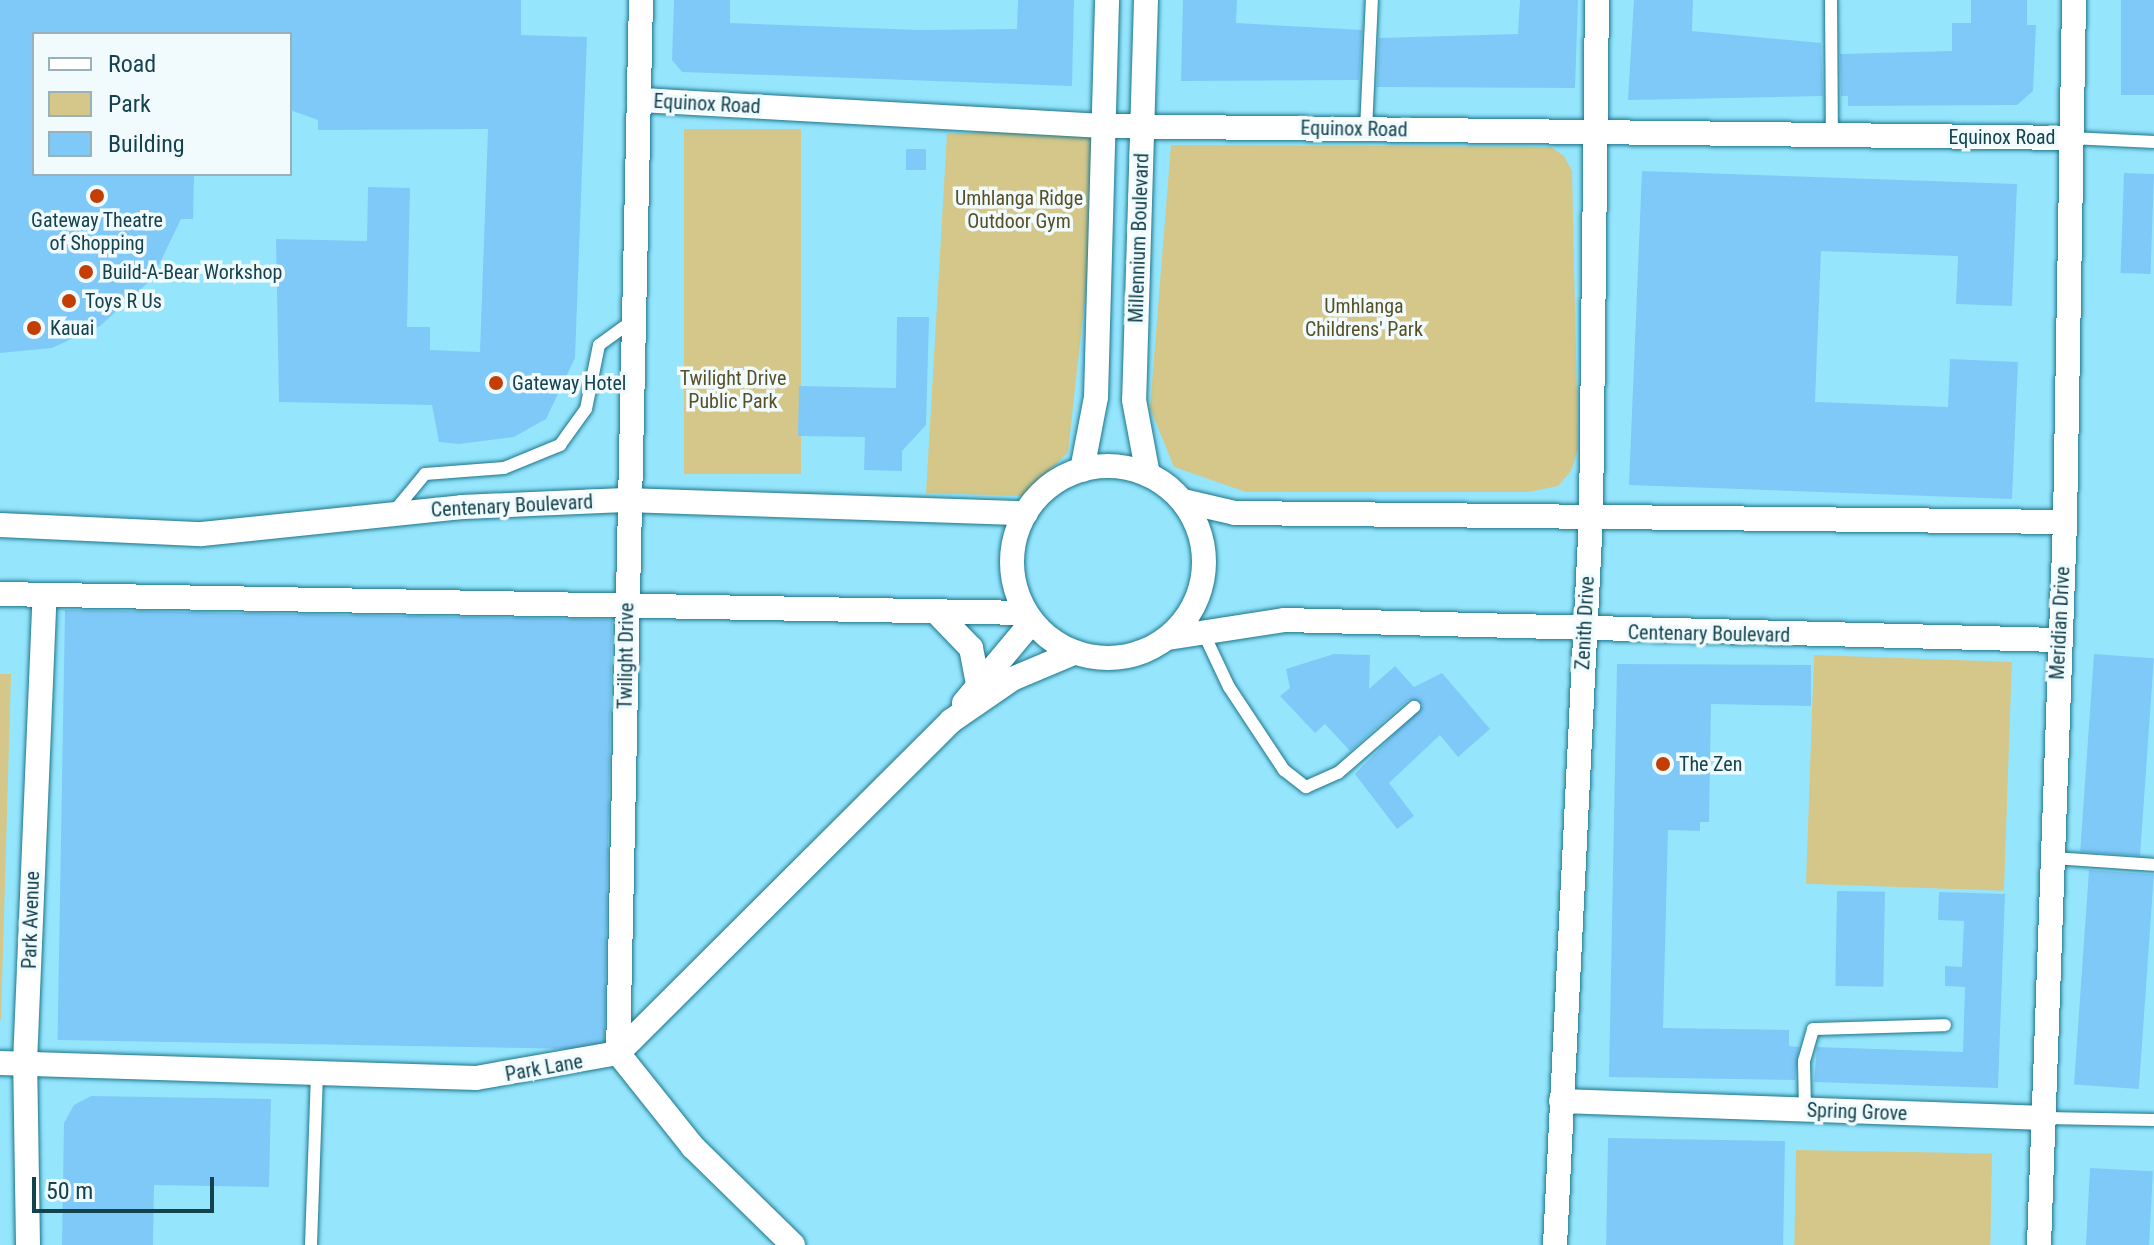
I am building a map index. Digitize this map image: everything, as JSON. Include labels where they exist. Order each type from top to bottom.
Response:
[{"type":"street","name":"Twilight Drive","points":[[618,1053],[628,605],[625,500],[641,0]]},
{"type":"street","name":"Millennium Boulevard","points":[[1082,470],[1096,397],[1107,0]]},
{"type":"street","name":"Millennium Boulevard","points":[[1146,0],[1134,400],[1148,475]]},
{"type":"street","name":"Zenith Drive","points":[[1555,1245],[1591,517],[1593,133],[1597,0]]},
{"type":"street","name":"Meridian Drive","points":[[2039,1245],[2046,1118],[2049,858],[2065,522],[2074,0]]},
{"type":"street","name":"Equinox Road","points":[[639,100],[1104,126],[2071,138]]},
{"type":"street","points":[[1183,501],[1205,557],[1189,615],[1168,638],[1106,659],[1074,653],[1029,617],[1012,565],[1026,513],[1060,479],[1082,470],[1116,466],[1148,475],[1183,501],[1235,513],[2065,522]]},
{"type":"street","name":"Centenary Boulevard","points":[[0,525],[202,534],[391,515],[625,500],[1026,513]]},
{"type":"street","points":[[0,594],[628,605],[1029,617]]},
{"type":"street","name":"Park Avenue","points":[[28,1245],[25,1063],[45,595]]},
{"type":"street","points":[[939,615],[971,648],[978,684]]},
{"type":"street","points":[[793,1245],[693,1147],[618,1053],[951,721],[1029,617]]},
{"type":"street","name":"Centenary Boulevard","points":[[1168,638],[1202,630],[1284,620],[1583,632],[2059,640]]},
{"type":"street","points":[[951,721],[1012,679],[1074,653]]},
{"type":"street","name":"Park Lane","points":[[0,1063],[317,1073],[522,1075],[618,1053]]},
{"type":"street","name":"Spring Grove","points":[[1561,1101],[2046,1118]]},
{"type":"lane","points":[[1366,130],[1372,0]]},
{"type":"lane","points":[[1831,0],[1832,135]]},
{"type":"lane","points":[[2071,138],[2154,142]]},
{"type":"lane","points":[[391,515],[425,474],[504,468],[560,445],[586,409],[599,345],[631,322]]},
{"type":"lane","points":[[1202,630],[1229,687],[1284,770],[1306,787],[1338,773],[1414,707]]},
{"type":"lane","points":[[2049,858],[2154,865]]},
{"type":"lane","points":[[1805,1110],[1804,1061],[1813,1029],[1945,1025]]},
{"type":"lane","points":[[311,1245],[317,1073]]},
{"type":"lane","name":"Spring Grove","points":[[2046,1118],[2154,1120]]},
{"type":"green space","name":"Umhlanga Ridge Outdoor Gym","points":[[1104,126],[1068,452],[1024,496],[926,493],[947,134]]},
{"type":"green space","name":"Twilight Drive Public Park","points":[[684,129],[801,129],[801,474],[684,474]]},
{"type":"green space","name":"Umhlanga Childrens' Park","points":[[1171,145],[1551,147],[1564,156],[1572,171],[1578,449],[1571,471],[1558,486],[1529,492],[1246,492],[1174,467],[1150,408]]},
{"type":"green space","points":[[1814,655],[2012,662],[2004,891],[1806,884]]},
{"type":"green space","points":[[0,674],[11,674],[1,1020],[0,1020]]},
{"type":"green space","points":[[1796,1150],[1992,1153],[1990,1245],[1794,1245]]},
{"type":"building","points":[[0,0],[521,0],[521,35],[587,37],[575,358],[546,419],[514,437],[459,444],[439,442],[432,405],[279,402],[276,239],[367,241],[368,187],[410,188],[407,327],[430,327],[430,350],[480,352],[488,129],[318,130],[318,120],[292,111],[292,32],[32,32],[32,176],[194,176],[193,219],[181,219],[152,279],[100,326],[52,348],[0,353]]},
{"type":"building","points":[[674,0],[730,0],[730,23],[919,30],[1017,29],[1018,0],[1074,0],[1072,86],[682,72],[672,60]]},
{"type":"building","points":[[1183,0],[1237,0],[1236,23],[1362,30],[1359,80],[1181,81]]},
{"type":"building","points":[[1520,0],[1578,0],[1575,88],[1377,87],[1379,38],[1518,34]]},
{"type":"building","points":[[1634,0],[1693,0],[1692,31],[1821,43],[1823,96],[1628,100]]},
{"type":"building","points":[[1971,0],[2027,0],[2027,25],[2036,25],[2033,91],[2017,105],[1848,106],[1848,96],[1841,96],[1840,54],[1952,51],[1952,23],[1971,23]]},
{"type":"building","points":[[2121,0],[2154,0],[2154,95],[2121,95]]},
{"type":"building","points":[[906,149],[926,149],[926,170],[906,170]]},
{"type":"building","points":[[1642,171],[2017,184],[2012,306],[1956,304],[1958,256],[1821,251],[1815,402],[1948,407],[1950,359],[2018,362],[2012,499],[1629,485]]},
{"type":"building","points":[[2124,173],[2154,174],[2150,274],[2121,273]]},
{"type":"building","points":[[897,317],[929,317],[926,425],[902,451],[902,471],[864,470],[865,437],[798,436],[799,386],[896,388]]},
{"type":"building","points":[[65,610],[612,620],[604,1049],[57,1040]]},
{"type":"building","points":[[1334,654],[1370,655],[1369,689],[1395,666],[1414,687],[1442,673],[1490,729],[1458,757],[1440,735],[1389,783],[1414,816],[1397,829],[1355,774],[1423,705],[1408,700],[1350,751],[1325,724],[1315,733],[1280,696],[1290,688],[1286,669]]},
{"type":"building","points":[[2094,654],[2154,658],[2140,856],[2080,852]]},
{"type":"building","points":[[1617,664],[1811,665],[1811,706],[1711,704],[1709,822],[1700,822],[1700,831],[1668,830],[1663,1028],[1789,1030],[1789,1046],[1799,1047],[1795,1080],[1609,1077]]},
{"type":"building","points":[[2089,870],[2154,875],[2139,1089],[2074,1084]]},
{"type":"building","points":[[1837,891],[1885,892],[1883,987],[1835,986]]},
{"type":"building","points":[[1939,892],[2005,894],[1998,1088],[1814,1082],[1817,1047],[1963,1052],[1965,987],[1945,986],[1945,966],[1962,967],[1964,921],[1938,920]]},
{"type":"building","points":[[91,1096],[271,1099],[269,1187],[154,1185],[153,1245],[62,1245],[64,1123],[74,1105]]},
{"type":"building","points":[[1608,1138],[1785,1141],[1783,1245],[1606,1245]]},
{"type":"building","points":[[2090,1168],[2153,1171],[2149,1245],[2086,1245]]},
{"type":"place","name":"Gateway Theatre of Shopping","points":[[97,196]]},
{"type":"place","name":"Build-A-Bear Workshop","points":[[86,272]]},
{"type":"place","name":"Toys R Us","points":[[69,301]]},
{"type":"place","name":"Kauai","points":[[34,328]]},
{"type":"place","name":"Gateway Hotel","points":[[496,383]]},
{"type":"place","name":"The Zen","points":[[1663,764]]}]
